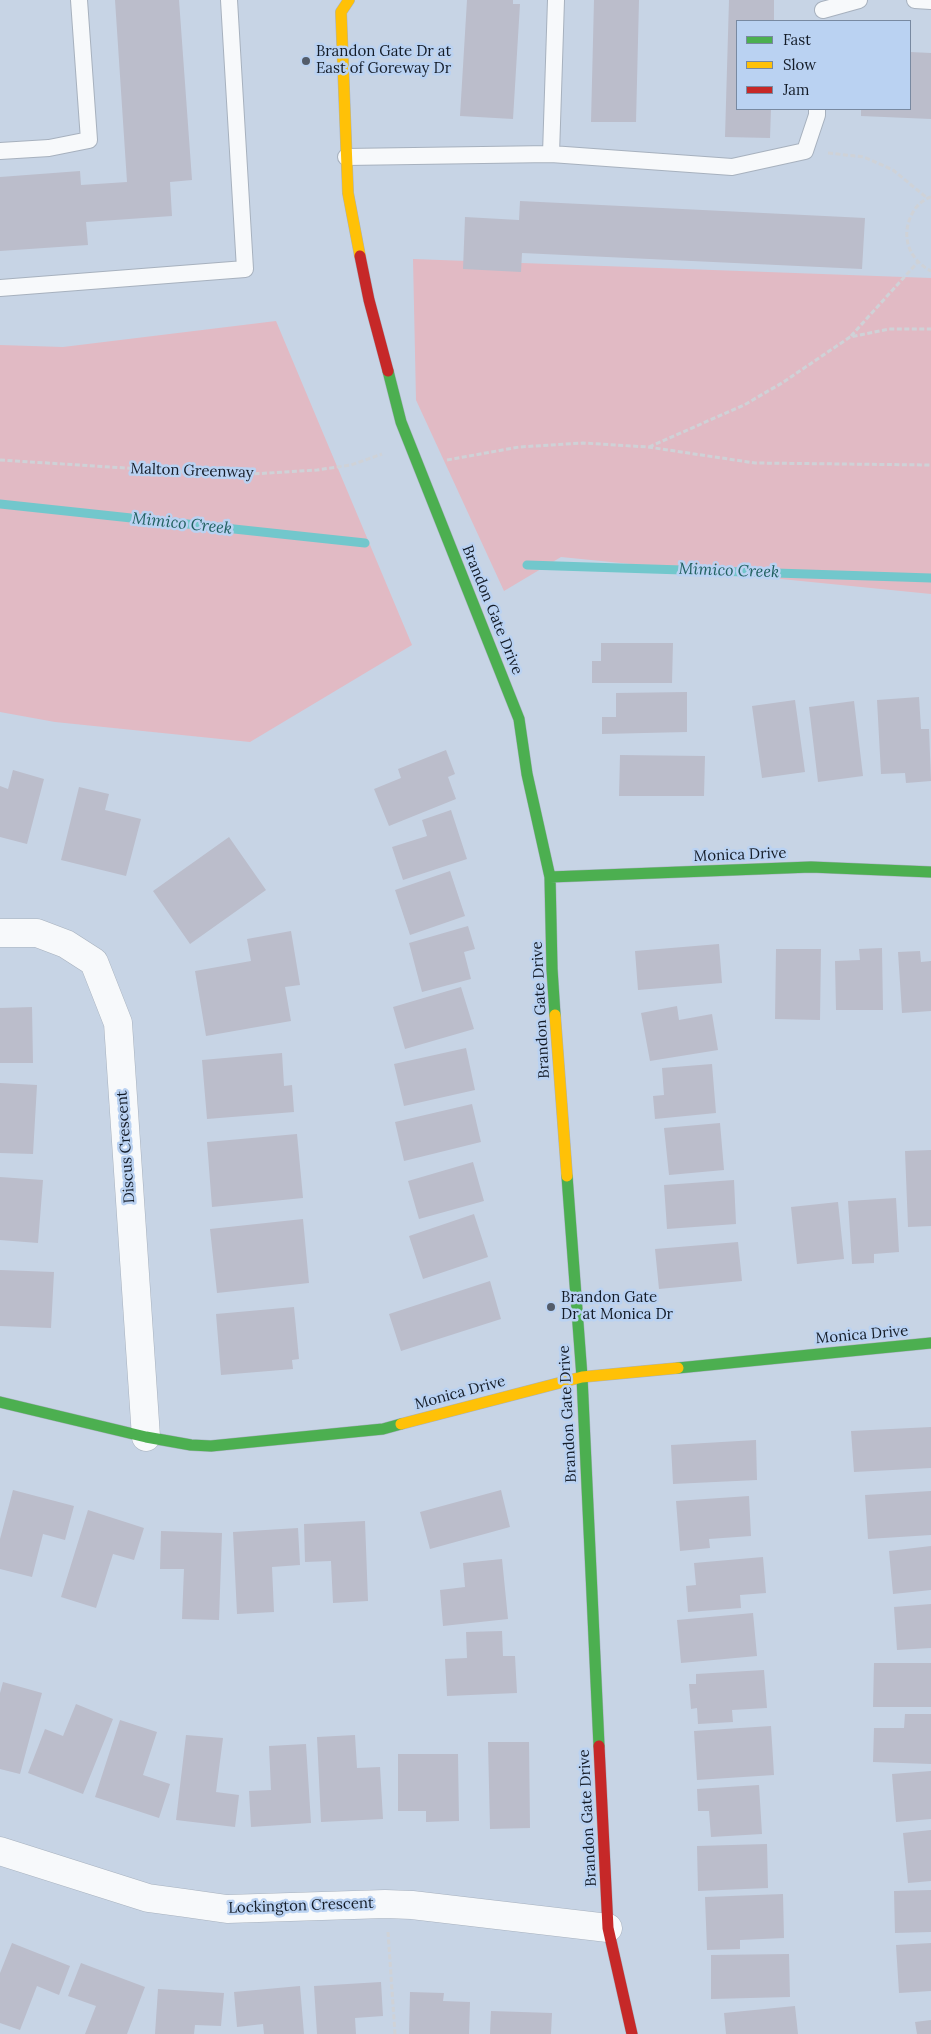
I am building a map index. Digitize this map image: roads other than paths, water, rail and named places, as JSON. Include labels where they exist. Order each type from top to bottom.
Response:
[{"type":"street","name":"Brandon Gate Drive","points":[[349,0],[338,9],[348,193],[367,290],[401,422],[519,719],[528,774],[550,877],[552,969],[582,1377],[608,1928],[632,2034]]},
{"type":"street","name":"Monica Drive","points":[[550,877],[811,867],[931,872]]},
{"type":"street","name":"Discus Crescent","points":[[0,933],[37,933],[66,944],[94,962],[118,1023],[146,1436]]},
{"type":"street","name":"Monica Drive","points":[[0,1402],[146,1436],[191,1445],[211,1446],[384,1428],[582,1377],[931,1343]]},
{"type":"street","name":"Lockington Crescent","points":[[0,1852],[148,1898],[227,1909],[385,1904],[412,1905],[608,1928]]},
{"type":"lane","points":[[0,150],[49,148],[88,140],[79,0]]},
{"type":"lane","points":[[0,288],[245,269],[229,0]]},
{"type":"lane","points":[[551,154],[556,0]]},
{"type":"lane","points":[[822,10],[859,0]]},
{"type":"lane","points":[[916,0],[931,1]]},
{"type":"lane","points":[[346,157],[551,154],[732,167],[805,151],[817,110]]},
{"type":"waterway","name":"Mimico Creek","points":[[0,504],[365,543]]},
{"type":"waterway","name":"Mimico Creek","points":[[527,565],[931,578]]},
{"type":"place","name":"Brandon Gate Dr at East of Goreway Dr","points":[[306,61]]},
{"type":"place","name":"Brandon Gate Dr at Monica Dr","points":[[551,1307]]}]
